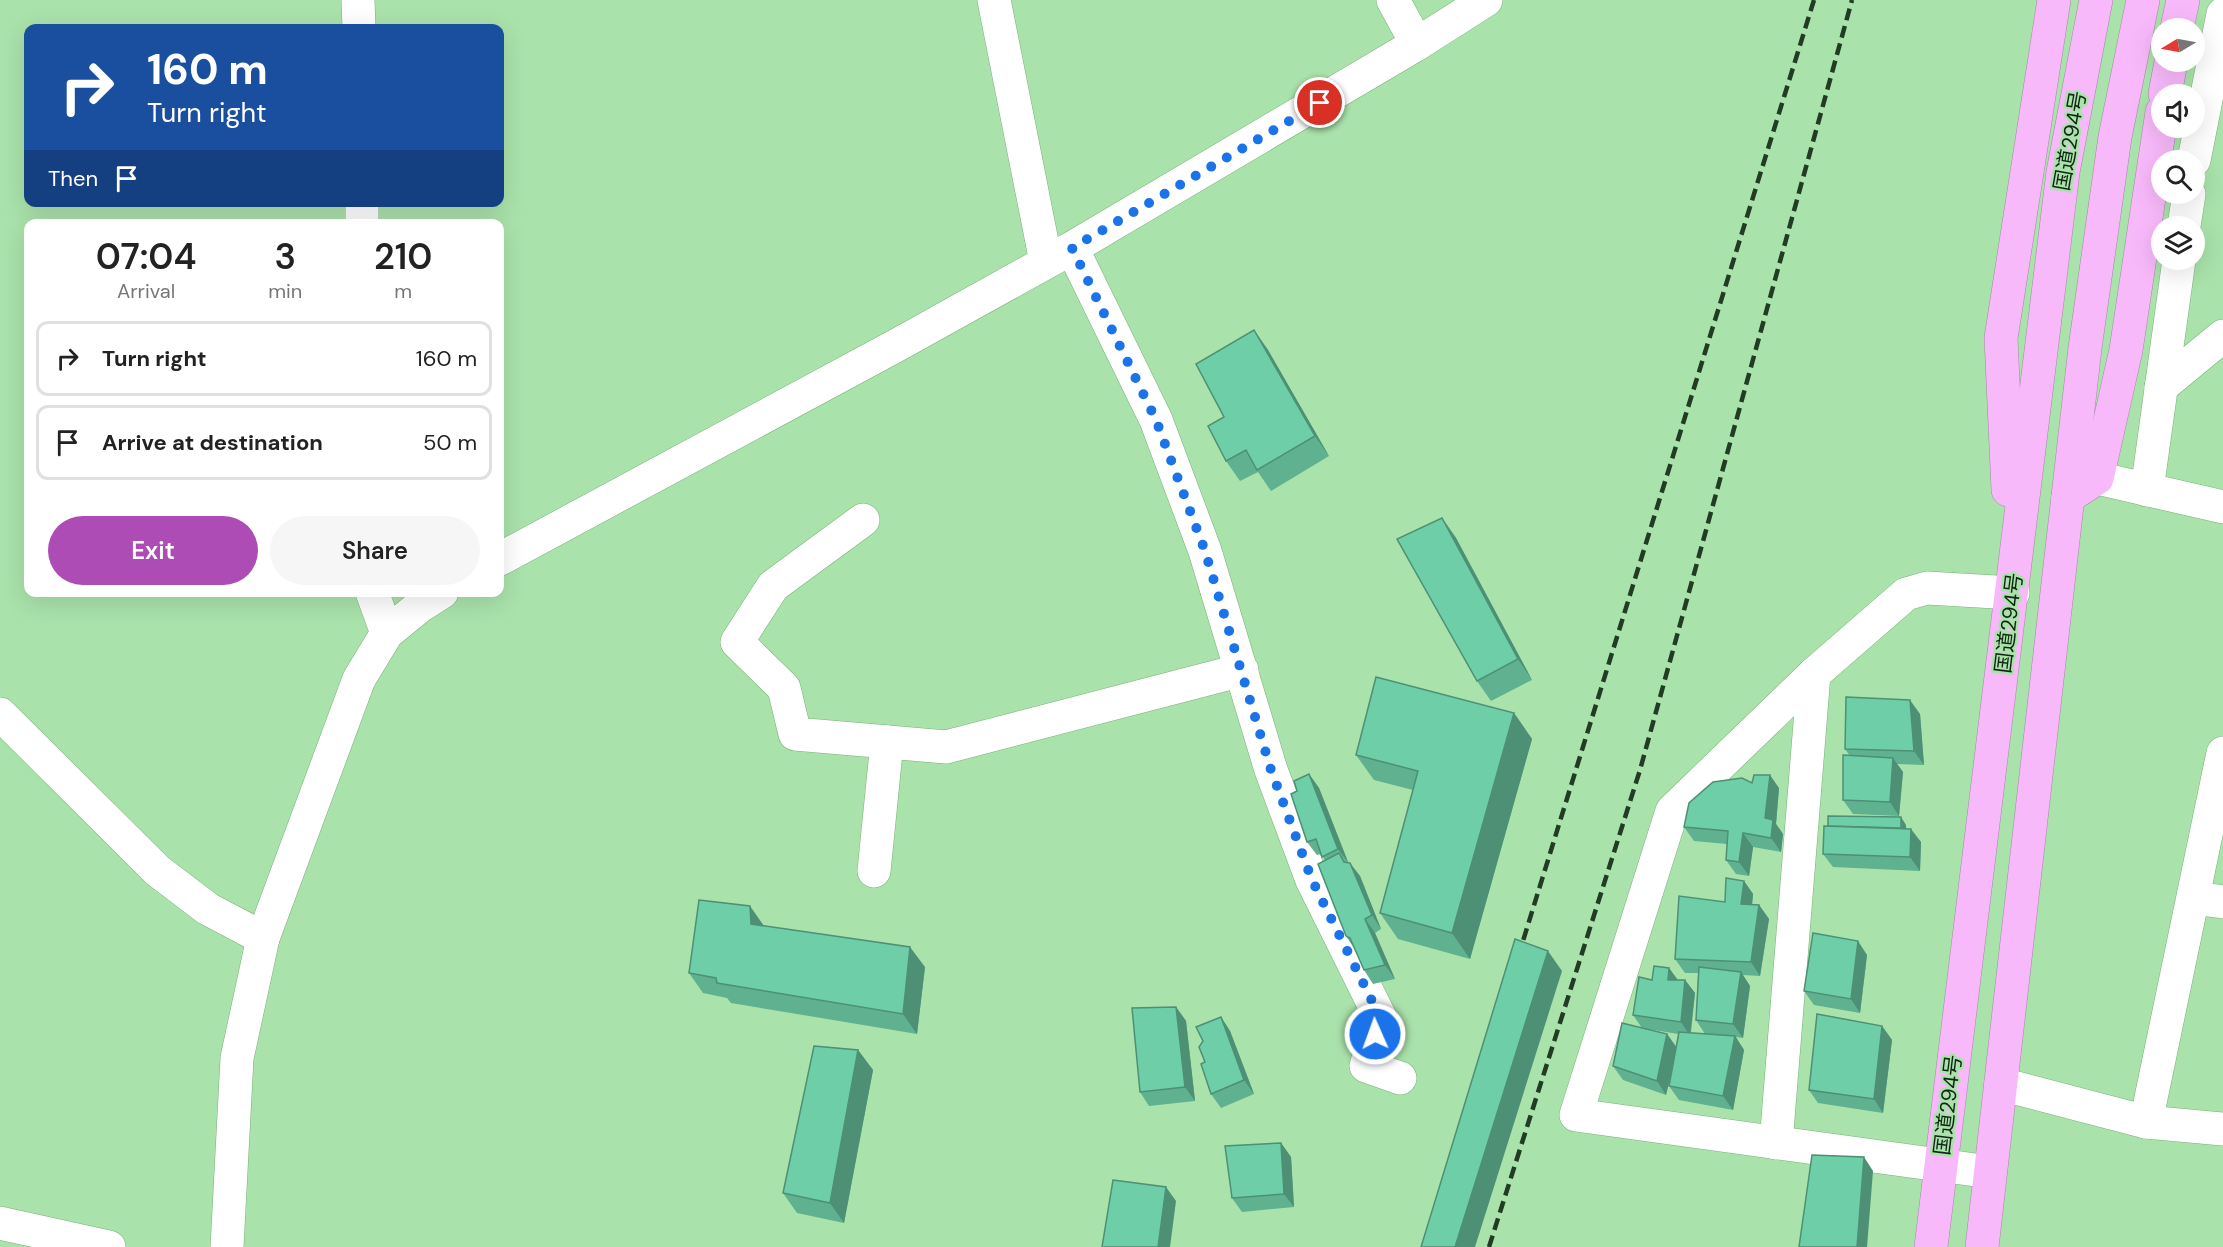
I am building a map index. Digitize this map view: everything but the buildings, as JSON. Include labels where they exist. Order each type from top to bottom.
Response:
[{"type":"highway","points":[[2013,593],[2001,338],[2054,0]]},
{"type":"highway","name":"国道294号","points":[[1931,1247],[2063,172],[2096,0]]},
{"type":"highway","name":"国道294号","points":[[1982,1247],[2085,348],[2115,137],[2143,0]]},
{"type":"highway","points":[[2179,18],[2183,0]]},
{"type":"highway","points":[[2068,496],[2097,478],[2126,350],[2158,138]]},
{"type":"street","points":[[358,0],[359,24]]},
{"type":"street","points":[[994,0],[1059,255],[1156,420],[1205,551],[1271,770],[1312,880],[1380,1017],[1365,1066],[1400,1078]]},
{"type":"street","points":[[1393,0],[1417,44]]},
{"type":"street","points":[[504,557],[1059,255],[1417,44],[1486,0]]},
{"type":"street","points":[[2197,150],[2215,95],[2223,14]]},
{"type":"street","points":[[2147,490],[2178,270]]},
{"type":"street","points":[[2161,387],[2223,336]]},
{"type":"street","points":[[2097,478],[2223,507]]},
{"type":"street","points":[[863,520],[773,586],[737,642],[784,688],[795,734],[946,747],[1242,670]]},
{"type":"street","points":[[1990,1172],[1576,1115],[1672,811],[1814,674],[1906,594],[1927,588],[2013,593]]},
{"type":"street","points":[[374,597],[387,633]]},
{"type":"street","points":[[227,1247],[237,1058],[263,938],[359,680],[387,633],[434,597]]},
{"type":"street","points":[[1776,1143],[1814,674]]},
{"type":"street","points":[[0,714],[158,871],[208,909],[263,938]]},
{"type":"street","points":[[874,871],[887,742]]},
{"type":"street","points":[[2146,1122],[2208,900],[2223,753]]},
{"type":"street","points":[[2001,1084],[2146,1122],[2223,1129]]},
{"type":"street","points":[[0,1223],[109,1247]]},
{"type":"railway","points":[[1518,957],[1814,0]]},
{"type":"railway","points":[[1489,1247],[1640,770],[1852,0]]},
{"type":"route","points":[[1320,103],[1072,248],[1156,420],[1205,551],[1271,770],[1312,880],[1380,1017],[1375,1034]]}]
